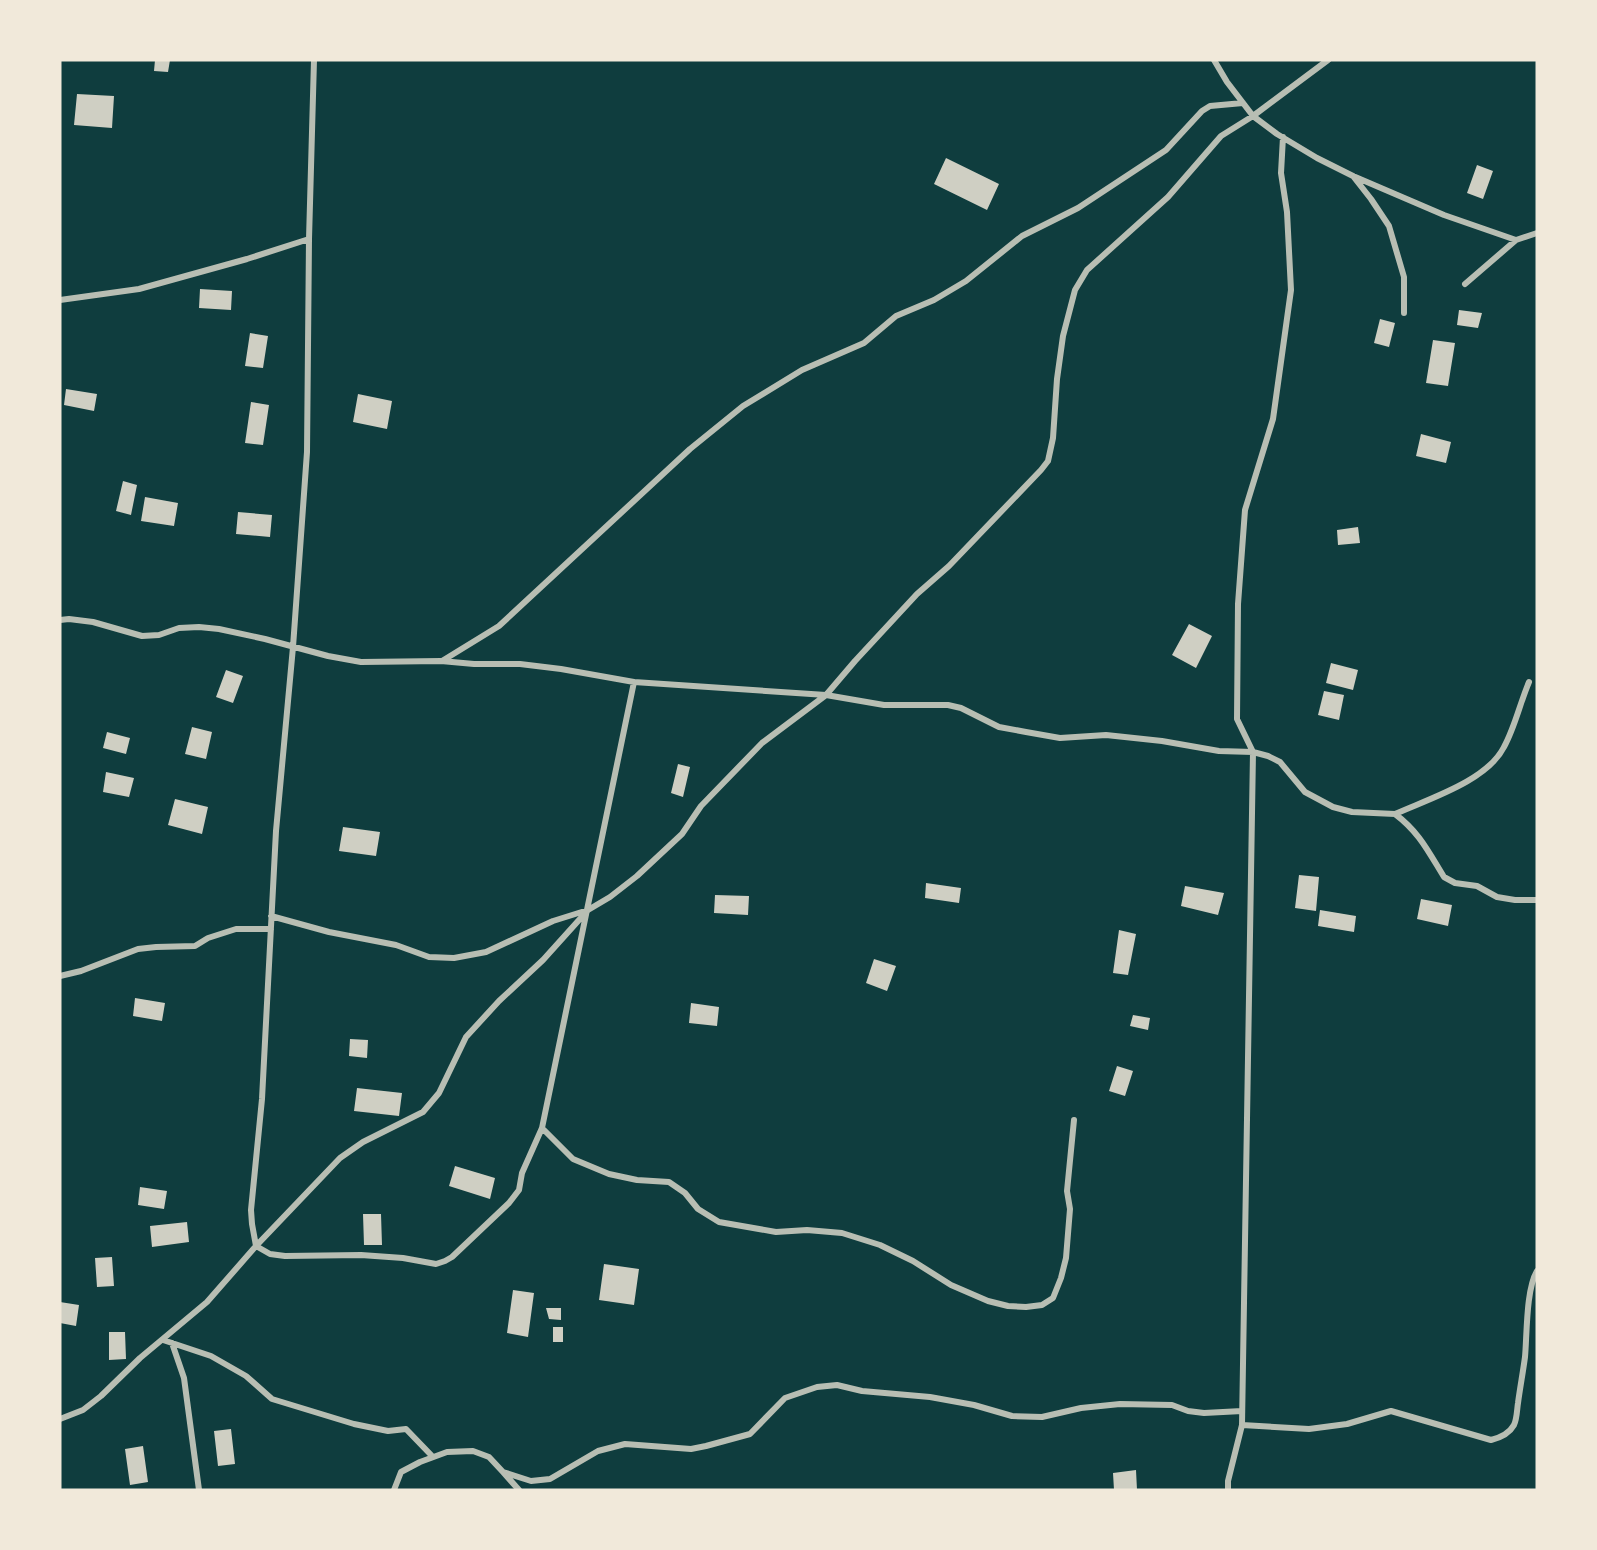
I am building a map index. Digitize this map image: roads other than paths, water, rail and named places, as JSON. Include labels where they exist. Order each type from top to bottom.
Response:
[{"type":"street","points":[[314,60],[309,239],[307,452],[293,647],[276,831],[262,1099],[251,1210],[256,1246],[270,1254],[285,1256],[361,1255],[403,1258],[436,1264],[452,1257],[519,1190],[522,1173],[542,1128],[634,682]]},
{"type":"street","points":[[1214,60],[1227,82],[1253,116],[1282,137],[1353,176],[1444,215],[1516,240]]},
{"type":"street","points":[[271,916],[329,932],[396,945],[429,957],[454,958],[486,952],[553,921],[588,910],[610,897],[661,855],[682,834],[702,806],[762,743],[826,696],[917,594],[949,566],[1048,462],[1053,438],[1063,336],[1075,290],[1087,270],[1168,197],[1221,136],[1253,116],[1328,60]]},
{"type":"street","points":[[441,661],[499,627],[690,449],[743,406],[801,370],[864,343],[896,316],[934,300],[966,281],[1022,236],[1078,208],[1166,150],[1202,111],[1210,106],[1243,103]]},
{"type":"street","points":[[1228,1490],[1228,1481],[1242,1425],[1253,753],[1237,719],[1238,604],[1245,510],[1273,419],[1291,290],[1287,212],[1281,173],[1282,137]]},
{"type":"street","points":[[1353,176],[1389,226],[1404,277],[1404,313]]},
{"type":"street","points":[[1465,284],[1516,240],[1537,233]]},
{"type":"street","points":[[60,300],[139,289],[309,239]]},
{"type":"street","points":[[60,620],[93,622],[142,636],[159,635],[179,628],[209,628],[361,662],[441,661],[520,664],[634,682],[826,696],[884,705],[948,705],[962,708],[999,727],[1059,738],[1106,735],[1268,756],[1280,762],[1305,792],[1333,807],[1352,812],[1395,814],[1476,776],[1495,759],[1503,749],[1529,682]]},
{"type":"street","points":[[1395,814],[1419,836],[1449,882],[1477,886],[1497,897],[1537,900]]},
{"type":"street","points":[[60,1419],[83,1410],[207,1302],[256,1246],[340,1158],[363,1142],[423,1112],[438,1093],[466,1037],[543,960],[588,910]]},
{"type":"street","points":[[60,976],[81,971],[138,949],[195,946],[236,929],[271,929]]},
{"type":"street","points":[[542,1128],[573,1159],[609,1174],[637,1180],[669,1182],[685,1193],[698,1209],[719,1222],[776,1232],[807,1230],[842,1233],[880,1245],[913,1261],[951,1285],[988,1301],[1008,1306],[1026,1307],[1042,1305],[1053,1298],[1061,1278],[1066,1258],[1070,1209],[1067,1191],[1074,1120]]},
{"type":"street","points":[[1242,1425],[1309,1429],[1347,1424],[1391,1411],[1491,1440],[1500,1437],[1514,1426],[1525,1359],[1534,1276],[1537,1271]]},
{"type":"street","points":[[164,1340],[220,1361],[246,1376],[272,1399],[354,1424],[388,1431],[406,1429],[433,1456]]},
{"type":"street","points":[[172,1343],[184,1378],[198,1490]]},
{"type":"street","points":[[503,1472],[531,1481],[550,1479],[598,1451],[625,1444],[691,1449],[706,1446],[750,1434],[785,1398],[801,1391],[837,1385],[862,1391],[974,1405],[1012,1416],[1042,1417],[1082,1408],[1152,1403],[1172,1405],[1188,1411],[1204,1413],[1242,1411]]},
{"type":"street","points":[[394,1490],[401,1472],[420,1461],[447,1452],[473,1451],[489,1457],[519,1490]]}]
